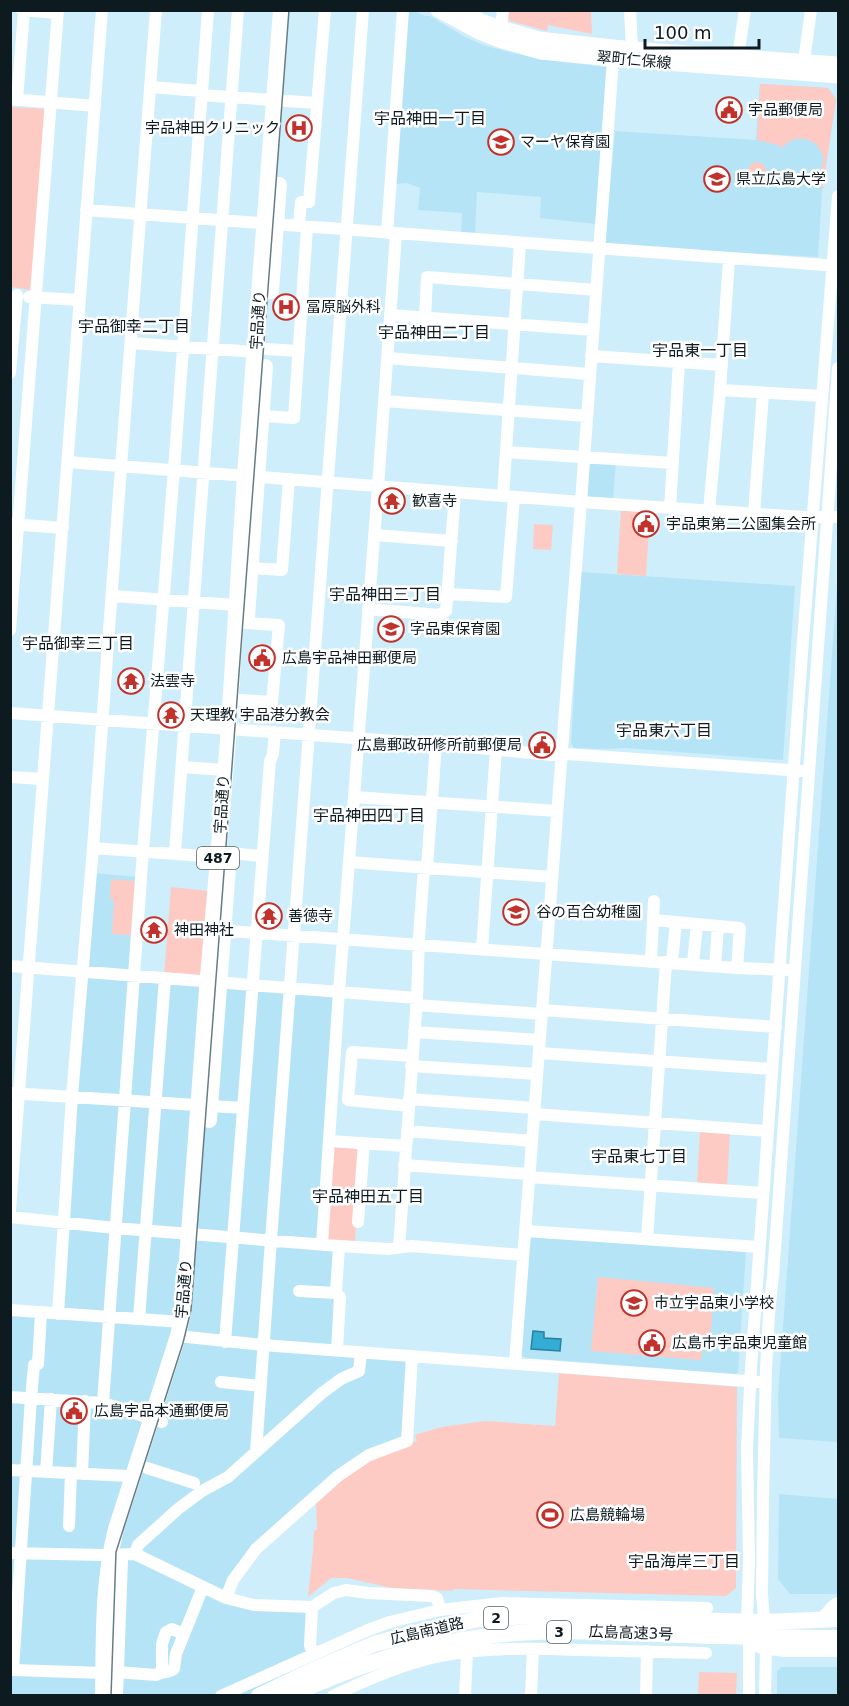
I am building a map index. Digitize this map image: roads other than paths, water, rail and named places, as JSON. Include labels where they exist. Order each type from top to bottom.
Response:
[{"type":"highway","name":"宇品通り","points":[[280,100],[281,10]]},
{"type":"highway","name":"宇品通り","points":[[103,1695],[110,1672],[122,1555],[140,1473],[183,1332],[195,1235],[233,730],[236,605],[252,476],[280,100],[292,10]]},
{"type":"highway","name":"宇品通り","points":[[224,855],[224,770],[240,700],[251,568],[252,476],[263,416],[261,350]]},
{"type":"highway","points":[[831,1620],[834,1608],[838,1605]]},
{"type":"highway","name":"広島南道路","points":[[259,1695],[374,1644],[480,1619],[519,1616],[755,1622],[831,1620]]},
{"type":"highway","name":"広島高速3号","points":[[289,1695],[408,1652],[490,1636],[532,1632],[579,1632],[838,1638]]},
{"type":"highway","name":"広島南道路","points":[[302,1695],[370,1673],[391,1660],[466,1643],[533,1638],[578,1644],[682,1647],[729,1642],[786,1649],[838,1649]]},
{"type":"highway","points":[[821,1649],[838,1658]]},
{"type":"highway","name":"宇品通り","points":[[110,1672],[115,1695]]},
{"type":"main road","name":"翠町仁保線","points":[[438,10],[477,31],[632,49],[838,64]]},
{"type":"main road","name":"翠町仁保線","points":[[460,10],[500,34],[541,52],[838,76]]},
{"type":"street","points":[[10,1210],[15,1094],[28,967],[102,10]]},
{"type":"street","points":[[58,1314],[72,1096],[103,719],[156,10]]},
{"type":"street","points":[[103,1403],[208,10]]},
{"type":"street","points":[[175,853],[238,10]]},
{"type":"street","points":[[263,416],[294,418],[299,351],[303,227],[301,202],[309,202],[325,10]]},
{"type":"street","points":[[256,1452],[363,10]]},
{"type":"street","points":[[322,1244],[390,315],[391,233],[403,10]]},
{"type":"street","points":[[500,34],[503,10]]},
{"type":"street","points":[[515,1364],[613,59],[632,49],[630,10]]},
{"type":"street","points":[[738,56],[745,10]]},
{"type":"street","points":[[804,61],[812,10]]},
{"type":"street","points":[[10,630],[14,524],[35,297],[51,102],[57,12],[23,11],[14,100],[51,102],[95,106]]},
{"type":"street","points":[[150,87],[232,97],[317,103]]},
{"type":"street","points":[[765,1695],[757,1645],[749,1558],[747,1448],[759,1247],[822,396],[835,266],[838,196]]},
{"type":"street","points":[[86,210],[835,266]]},
{"type":"street","points":[[448,594],[506,597],[508,497],[506,452],[520,243]]},
{"type":"street","points":[[709,511],[729,259]]},
{"type":"street","points":[[425,318],[427,277],[596,290]]},
{"type":"street","points":[[10,373],[14,294],[80,300]]},
{"type":"street","points":[[390,315],[593,330]]},
{"type":"street","points":[[130,343],[299,351]]},
{"type":"street","points":[[591,356],[722,365]]},
{"type":"street","points":[[387,358],[589,374]]},
{"type":"street","points":[[670,508],[680,362]]},
{"type":"street","points":[[755,1622],[763,1510],[769,1313],[809,771],[833,517],[838,371]]},
{"type":"street","points":[[720,390],[822,396]]},
{"type":"street","points":[[754,514],[763,393]]},
{"type":"street","points":[[384,401],[587,416]]},
{"type":"street","points":[[506,452],[673,464]]},
{"type":"street","points":[[68,462],[508,497],[813,518],[833,517]]},
{"type":"street","points":[[251,568],[282,570],[289,479]]},
{"type":"street","points":[[368,609],[439,615],[446,611],[456,493]]},
{"type":"street","points":[[14,524],[63,528]]},
{"type":"street","points":[[374,536],[452,542]]},
{"type":"street","points":[[112,596],[236,605]]},
{"type":"street","points":[[240,700],[272,702],[279,625],[246,623]]},
{"type":"street","points":[[10,712],[552,755],[809,771]]},
{"type":"street","points":[[225,1342],[262,856],[270,761],[275,732]]},
{"type":"street","points":[[399,1247],[419,945],[436,744]]},
{"type":"street","points":[[482,949],[496,749]]},
{"type":"street","points":[[182,767],[224,770]]},
{"type":"street","points":[[10,777],[43,779]]},
{"type":"street","points":[[354,797],[557,812]]},
{"type":"street","points":[[93,848],[262,856]]},
{"type":"street","points":[[349,861],[552,877]]},
{"type":"street","points":[[651,961],[654,901]]},
{"type":"street","points":[[654,920],[740,928],[737,968]]},
{"type":"street","points":[[647,1239],[659,1061],[669,962],[676,922]]},
{"type":"street","points":[[693,964],[697,924]]},
{"type":"street","points":[[715,966],[718,926]]},
{"type":"street","points":[[218,930],[737,968],[795,970]]},
{"type":"street","points":[[10,966],[214,981],[542,1012],[776,1027]]},
{"type":"street","points":[[140,1319],[165,978]]},
{"type":"street","points":[[414,1032],[659,1061],[772,1069]]},
{"type":"street","points":[[537,1074],[412,1061],[352,1052],[348,1100],[534,1111],[768,1131]]},
{"type":"street","points":[[15,1094],[243,1108]]},
{"type":"street","points":[[406,1131],[532,1141]]},
{"type":"street","points":[[329,1141],[405,1146]]},
{"type":"street","points":[[358,1222],[364,1143]]},
{"type":"street","points":[[404,1165],[763,1193]]},
{"type":"street","points":[[10,1217],[339,1246],[388,1249],[411,1246],[523,1255]]},
{"type":"street","points":[[526,1231],[759,1247]]},
{"type":"street","points":[[336,1293],[339,1246]]},
{"type":"street","points":[[299,1291],[336,1293],[340,1297],[337,1350]]},
{"type":"street","points":[[10,1310],[140,1319],[225,1342],[766,1382]]},
{"type":"street","points":[[41,1313],[38,1364],[34,1365],[31,1398],[27,1470],[16,1553],[13,1670],[156,1675],[162,1671],[174,1670],[176,1654],[203,1587]]},
{"type":"street","points":[[122,1555],[138,1545],[202,1491],[228,1477],[322,1393],[341,1379],[359,1371],[361,1352]]},
{"type":"street","points":[[226,1598],[233,1580],[256,1549],[338,1476],[369,1455],[407,1441],[412,1356]]},
{"type":"street","points":[[221,1382],[261,1386]]},
{"type":"street","points":[[10,1396],[103,1403],[157,1420]]},
{"type":"street","points":[[46,1472],[51,1399]]},
{"type":"street","points":[[69,1526],[85,1401]]},
{"type":"street","points":[[10,1470],[128,1476],[140,1473],[194,1483]]},
{"type":"street","points":[[16,1553],[122,1555],[226,1598],[254,1605],[312,1607],[334,1593],[346,1590],[432,1596],[437,1599],[440,1610]]},
{"type":"street","points":[[221,1695],[390,1622],[440,1610],[502,1603],[707,1608]]},
{"type":"street","points":[[312,1607],[310,1645],[313,1654]]},
{"type":"street","points":[[673,1607],[685,1621]]},
{"type":"street","points":[[162,1671],[162,1644],[166,1632],[172,1629],[184,1634]]},
{"type":"street","points":[[346,1640],[374,1644]]},
{"type":"street","points":[[333,1695],[370,1673],[435,1657],[467,1652],[578,1644],[647,1651],[682,1647],[706,1653]]},
{"type":"street","points":[[749,1695],[757,1645]]},
{"type":"street","points":[[531,1695],[533,1648]]},
{"type":"street","points":[[646,1695],[647,1651]]},
{"type":"street","points":[[465,1695],[467,1652]]},
{"type":"water","points":[[533,1331],[544,1332],[544,1338],[561,1339],[560,1351],[531,1349]]},
{"type":"tram line","points":[[111,1696],[116,1552],[183,1343],[191,1310],[289,10]]},
{"type":"place","name":"宇品郵便局","points":[[729,110]]},
{"type":"place","name":"宇品神田クリニック","points":[[299,128]]},
{"type":"place","name":"マーヤ保育園","points":[[501,142]]},
{"type":"place","name":"県立広島大学","points":[[717,179]]},
{"type":"place","name":"冨原脳外科","points":[[286,307]]},
{"type":"place","name":"歓喜寺","points":[[392,501]]},
{"type":"place","name":"宇品東第二公園集会所","points":[[646,524]]},
{"type":"place","name":"字品東保育園","points":[[391,629]]},
{"type":"place","name":"広島宇品神田郵便局","points":[[262,658]]},
{"type":"place","name":"法雲寺","points":[[131,681]]},
{"type":"place","name":"天理教 宇品港分教会","points":[[171,715]]},
{"type":"place","name":"広島郵政研修所前郵便局","points":[[542,745]]},
{"type":"place","name":"谷の百合幼稚園","points":[[516,912]]},
{"type":"place","name":"善徳寺","points":[[269,916]]},
{"type":"place","name":"神田神社","points":[[154,930]]},
{"type":"place","name":"市立宇品東小学校","points":[[634,1303]]},
{"type":"place","name":"広島市宇品東児童館","points":[[652,1343]]},
{"type":"place","name":"広島宇品本通郵便局","points":[[74,1411]]},
{"type":"place","name":"広島競輪場","points":[[550,1515]]},
{"type":"district","name":"宇品神田一丁目","points":[[430,118]]},
{"type":"district","name":"宇品御幸二丁目","points":[[134,326]]},
{"type":"district","name":"宇品神田二丁目","points":[[434,332]]},
{"type":"district","name":"宇品東一丁目","points":[[700,350]]},
{"type":"district","name":"宇品神田三丁目","points":[[385,594]]},
{"type":"district","name":"宇品御幸三丁目","points":[[78,643]]},
{"type":"district","name":"宇品東六丁目","points":[[664,730]]},
{"type":"district","name":"宇品神田四丁目","points":[[369,815]]},
{"type":"district","name":"宇品東七丁目","points":[[639,1156]]},
{"type":"district","name":"宇品神田五丁目","points":[[368,1196]]},
{"type":"district","name":"宇品海岸三丁目","points":[[684,1561]]}]
